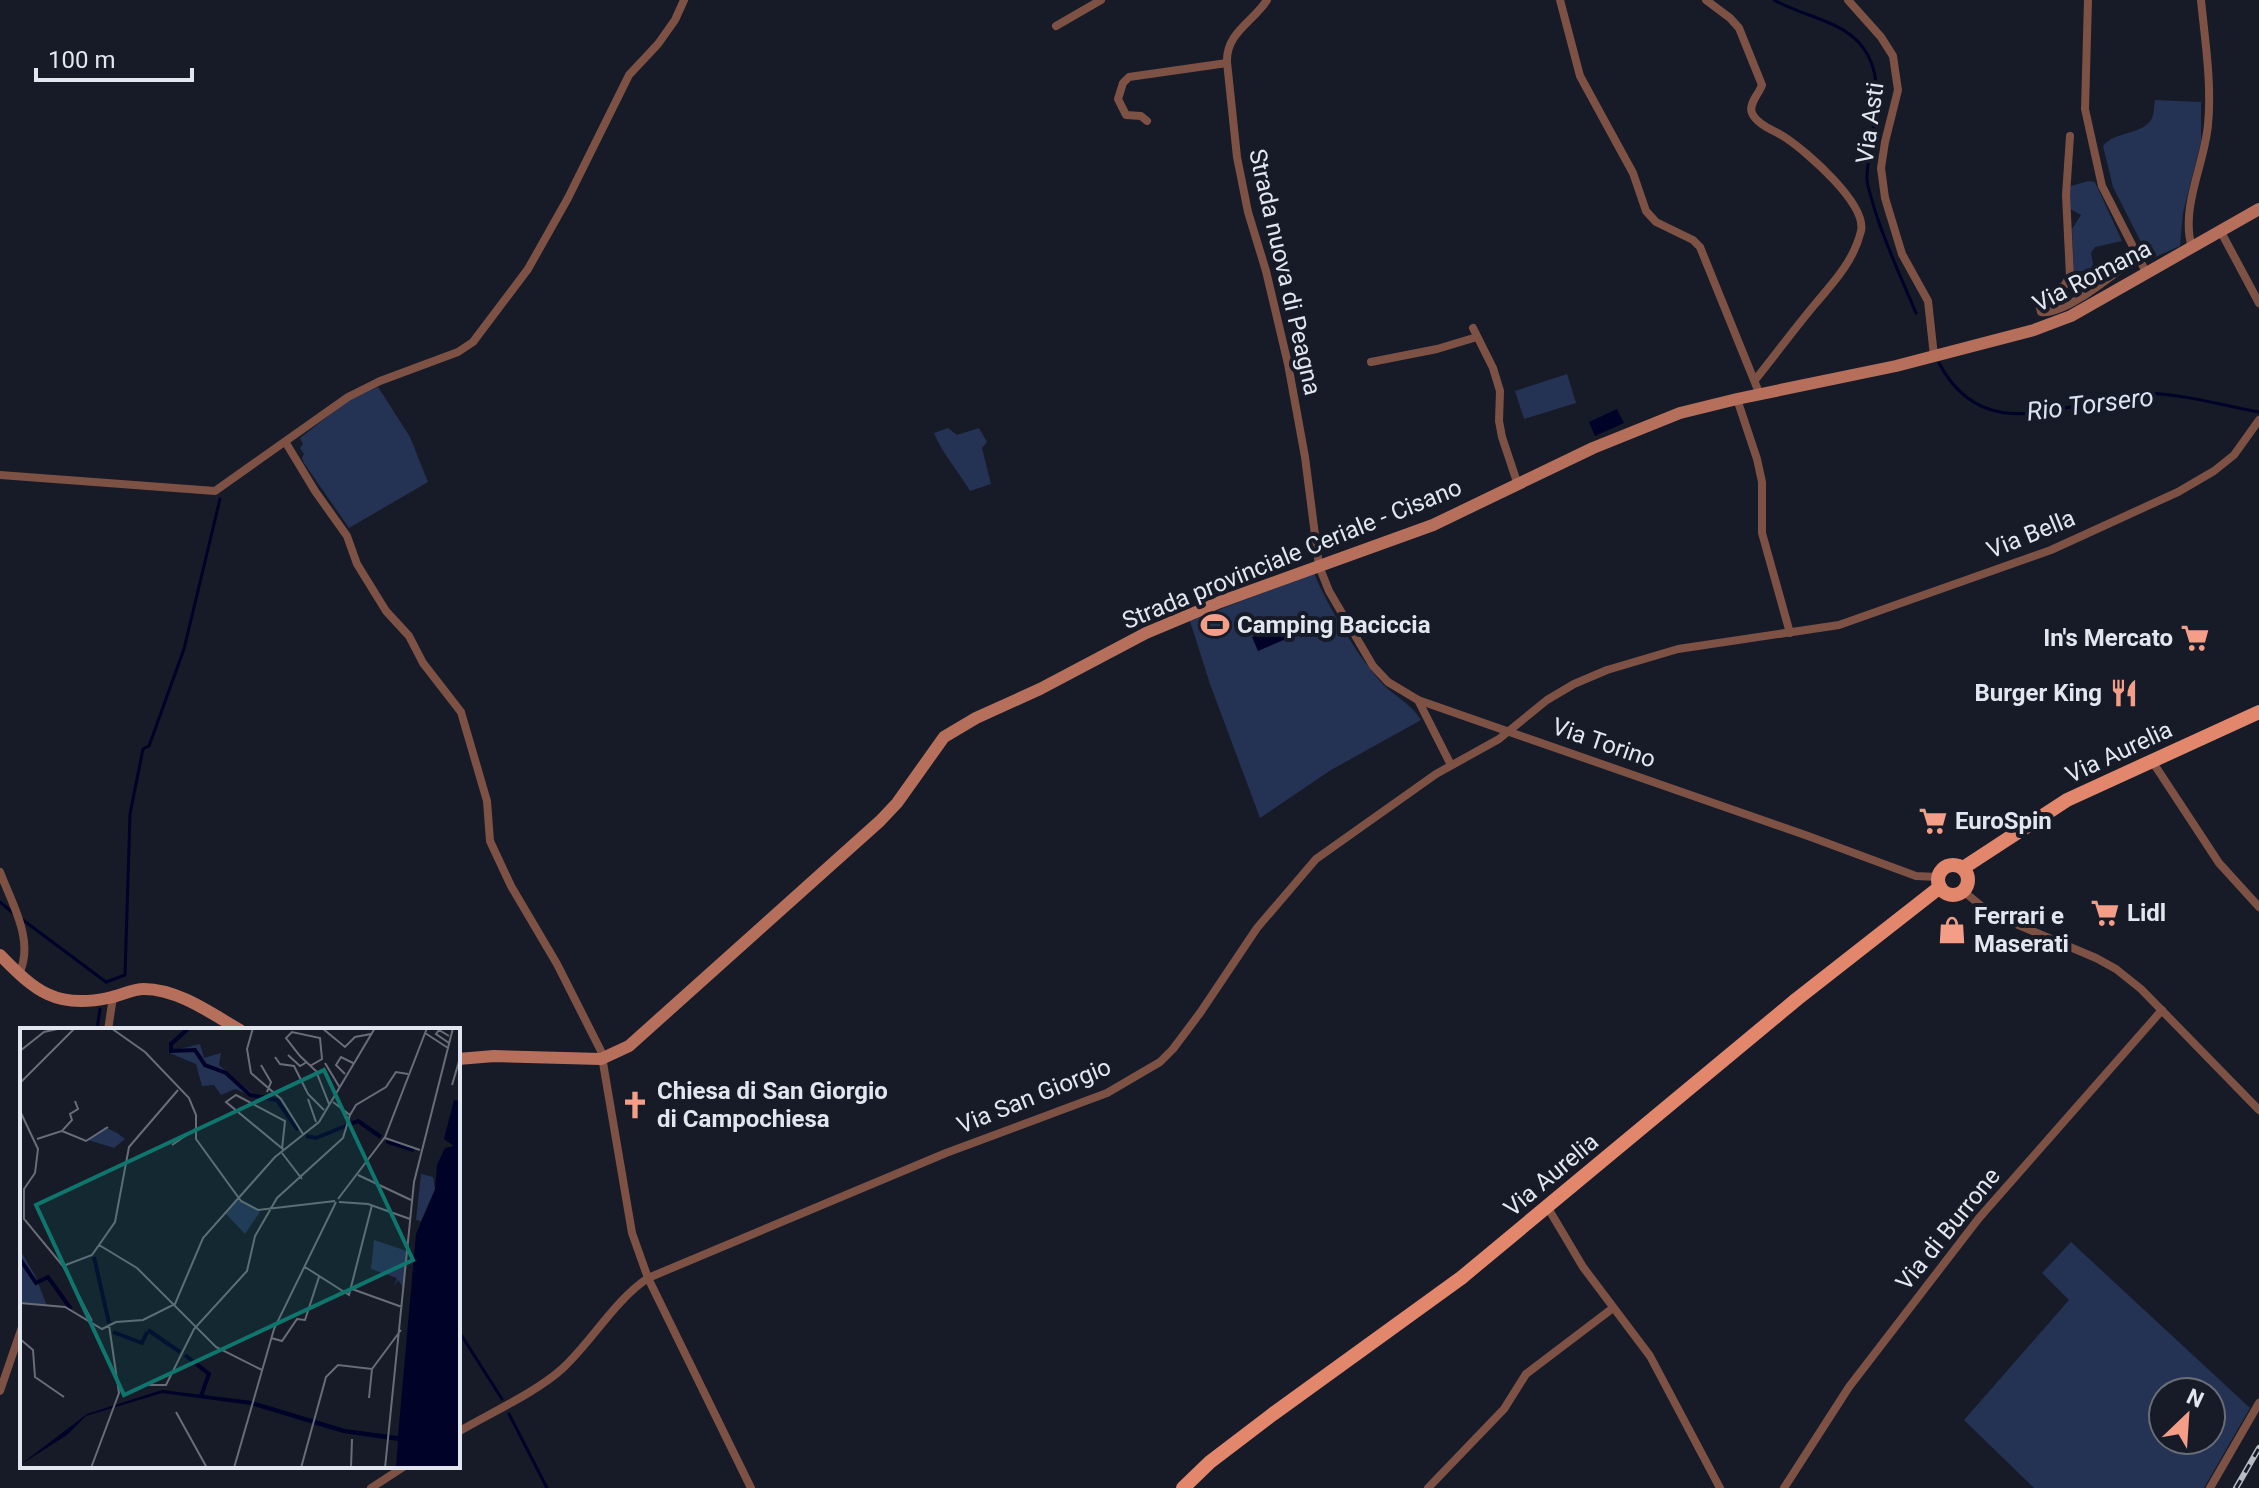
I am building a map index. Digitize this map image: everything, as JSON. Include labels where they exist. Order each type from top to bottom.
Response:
[{"type":"main road","name":"Via Romana","points":[[1934,356],[2034,330],[2071,316],[2259,209]]},
{"type":"main road","name":"Strada provinciale Ceriale - Cisano","points":[[460,1059],[494,1056],[601,1059],[629,1046],[880,821],[897,803],[944,737],[1146,633],[1220,602],[1433,525],[1593,448],[1680,413],[1934,356]]},
{"type":"main road","name":"Via Aurelia","points":[[1183,1488],[1224,1452],[1450,1286],[1797,999],[1924,902],[1948,865],[1963,868],[2067,800],[2259,712]]},
{"type":"main road","points":[[1939,882],[1948,894],[1963,891],[1968,882],[1963,868]]},
{"type":"main road","points":[[0,955],[19,974],[67,1002],[78,1003],[144,989],[186,1000],[236,1028]]},
{"type":"street","points":[[0,475],[215,491],[348,397],[380,381],[458,352],[473,342],[528,269],[568,198],[629,75],[658,44],[675,20],[684,0]]},
{"type":"street","points":[[1056,26],[1101,0]]},
{"type":"street","name":"Strada nuova di Peagna","points":[[1267,0],[1234,36],[1228,47],[1227,63],[1237,157],[1248,212],[1288,364],[1305,457],[1319,566]]},
{"type":"street","points":[[1560,0],[1580,76],[1633,173],[1646,211],[1656,222],[1693,240],[1700,247],[1760,395]]},
{"type":"street","points":[[1706,0],[1739,28],[1762,85],[1751,106],[1758,122],[1788,139],[1829,174],[1861,223],[1848,262],[1834,285],[1818,300],[1755,380]]},
{"type":"street","name":"Via Asti","points":[[1848,0],[1881,37],[1893,56],[1898,90],[1881,168],[1885,198],[1902,254],[1928,301],[1934,356]]},
{"type":"street","points":[[2088,0],[2085,109],[2102,186],[2147,274]]},
{"type":"street","points":[[2192,248],[2187,223],[2208,124],[2201,0]]},
{"type":"street","points":[[1147,121],[1141,116],[1126,115],[1118,99],[1123,83],[1129,77],[1227,63]]},
{"type":"street","points":[[2070,136],[2066,195],[2070,276],[2064,286],[2038,299],[2041,312],[2047,313],[2070,304],[2139,255]]},
{"type":"street","points":[[2221,232],[2259,303]]},
{"type":"street","points":[[1473,328],[1493,368],[1500,391],[1502,437],[1518,485]]},
{"type":"street","points":[[1371,362],[1437,349],[1477,337]]},
{"type":"street","points":[[1737,399],[1757,459],[1762,482],[1762,533],[1790,633]]},
{"type":"street","name":"Via Bella","points":[[1509,731],[1547,700],[1607,670],[1678,649],[1839,625],[2051,550],[2178,492],[2214,471],[2234,455],[2259,420]]},
{"type":"street","points":[[286,443],[347,536],[357,564],[386,611],[409,636],[423,663],[461,712],[487,801],[490,841],[511,886],[557,964],[601,1051],[632,1233],[648,1278],[751,1488]]},
{"type":"street","name":"Via Torino","points":[[1319,566],[1329,591],[1373,666],[1388,682],[1418,700],[1939,882]]},
{"type":"street","points":[[1418,700],[1451,765]]},
{"type":"street","name":"Via San Giorgio","points":[[648,1278],[946,1153],[1107,1093],[1160,1062],[1200,1013],[1257,928],[1316,859],[1389,806],[1509,731]]},
{"type":"street","points":[[2152,761],[2219,863],[2259,907]]},
{"type":"street","points":[[0,872],[23,935],[26,952],[19,974]]},
{"type":"street","points":[[1963,891],[1990,913],[2116,969],[2141,989],[2259,1110]]},
{"type":"street","points":[[108,1028],[113,997]]},
{"type":"street","name":"Via di Burrone","points":[[1784,1488],[1849,1387],[1979,1218],[2162,1010]]},
{"type":"street","points":[[1548,1208],[1583,1267],[1650,1356],[1720,1488]]},
{"type":"street","points":[[460,1431],[556,1374],[589,1342],[631,1291],[648,1278]]},
{"type":"street","points":[[1428,1488],[1504,1409],[1526,1374],[1613,1308]]},
{"type":"street","points":[[0,1391],[20,1333]]},
{"type":"street","points":[[2210,1488],[2259,1403]]},
{"type":"street","points":[[371,1488],[402,1468]]},
{"type":"shaded area","points":[[2155,100],[2201,102],[2201,142],[2183,213],[2180,246],[2153,258],[2146,252],[2113,187],[2103,146],[2114,138],[2147,125],[2153,116]]},
{"type":"shaded area","points":[[2088,181],[2095,182],[2122,241],[2095,247],[2091,253],[2091,270],[2074,272],[2072,229],[2081,215],[2070,209],[2069,189]]},
{"type":"shaded area","points":[[1567,374],[1576,403],[1524,419],[1515,391]]},
{"type":"shaded area","points":[[378,387],[410,437],[428,482],[349,528],[304,463],[300,438],[349,400]]},
{"type":"shaded area","points":[[1617,409],[1624,423],[1595,436],[1589,422]]},
{"type":"shaded area","points":[[948,428],[957,435],[979,428],[987,442],[982,448],[991,484],[970,491],[934,433]]},
{"type":"shaded area","name":"Camping Baciccia","points":[[1314,573],[1362,658],[1380,681],[1412,708],[1421,720],[1331,770],[1260,818],[1190,621]]},
{"type":"shaded area","points":[[1280,625],[1286,639],[1258,651],[1252,637]]},
{"type":"shaded area","points":[[2071,1242],[2215,1376],[2147,1376],[2147,1456],[2222,1456],[2204,1488],[2034,1488],[1964,1420],[2069,1300],[2042,1273]]},
{"type":"shaded area","points":[[2227,1387],[2250,1408],[2227,1448]]},
{"type":"waterway","name":"Rio Torsero","points":[[1774,0],[1846,32],[1856,39],[1871,63],[1876,110],[1867,182],[1882,232],[1916,313]]},
{"type":"waterway","name":"Rio Torsero","points":[[1939,363],[1955,386],[1973,402],[2014,414],[2036,413],[2144,393],[2259,412]]},
{"type":"waterway","points":[[106,982],[125,975],[130,814],[143,749],[149,746],[184,649],[220,499]]},
{"type":"waterway","points":[[0,902],[13,913]]},
{"type":"waterway","points":[[23,920],[106,982]]},
{"type":"waterway","points":[[97,1028],[100,1009]]},
{"type":"waterway","points":[[460,1333],[502,1399]]},
{"type":"waterway","points":[[509,1414],[547,1488]]},
{"type":"railway","points":[[2236,1488],[2259,1448]]},
{"type":"place","name":"Camping Baciccia","points":[[1215,625]]},
{"type":"place","name":"In's Mercato","points":[[2195,638]]},
{"type":"place","name":"Burger King","points":[[2124,693]]},
{"type":"place","name":"EuroSpin","points":[[1933,821]]},
{"type":"place","name":"Lidl","points":[[2105,913]]},
{"type":"place","name":"Ferrari e Maserati","points":[[1952,930]]},
{"type":"place","name":"Chiesa di San Giorgio di Campochiesa","points":[[635,1105]]}]
